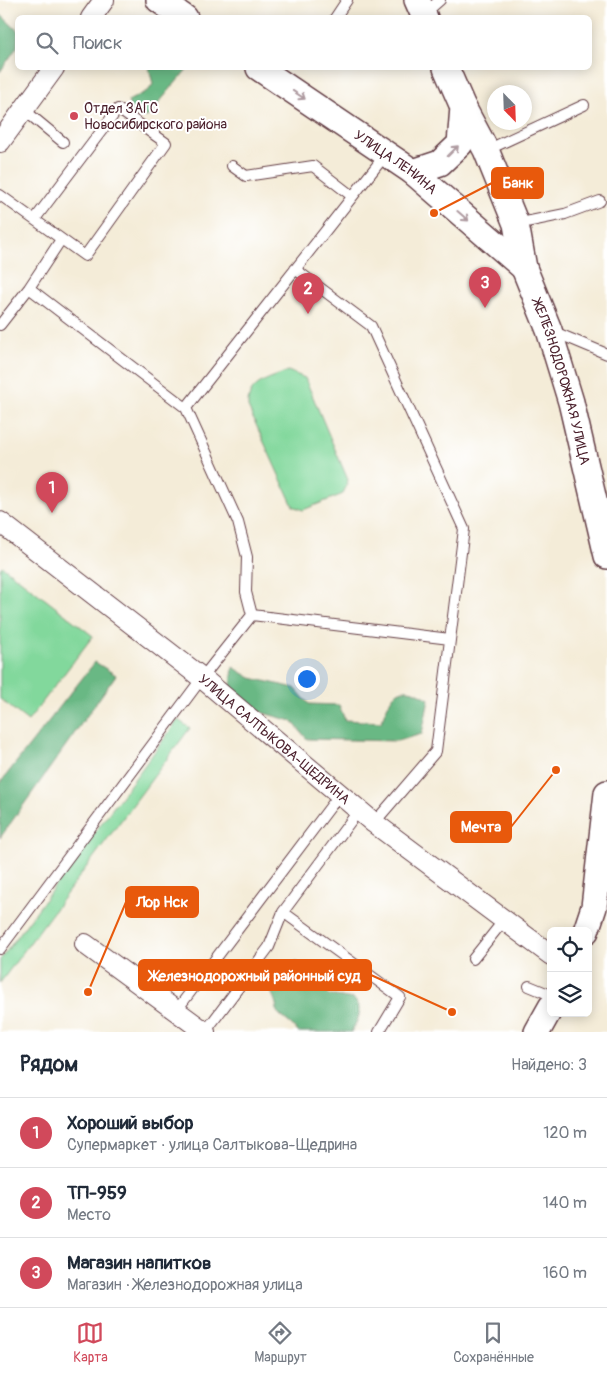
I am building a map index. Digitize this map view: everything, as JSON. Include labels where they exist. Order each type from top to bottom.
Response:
[{"type":"street","points":[[93,15],[104,0]]},
{"type":"street","points":[[159,0],[181,15]]},
{"type":"street","points":[[0,142],[52,70]]},
{"type":"street","name":"УЛИЦА ЛЕНИНА","points":[[262,70],[413,172],[524,268]]},
{"type":"street","name":"ЖЕЛЕЗНОДОРОЖНАЯ УЛИЦА","points":[[447,70],[462,107],[486,150],[516,224],[524,268],[549,330],[571,402],[607,556]]},
{"type":"street","points":[[413,172],[440,163],[460,144],[462,107]]},
{"type":"street","name":"УЛИЦА САЛТЫКОВА-ЩЕДРИНА","points":[[0,523],[202,678],[374,823],[471,891],[504,920],[547,952]]},
{"type":"street","points":[[588,927],[600,906],[607,793]]},
{"type":"street","points":[[86,944],[205,1032]]},
{"type":"street","points":[[537,1032],[547,1014]]},
{"type":"lane","points":[[337,15],[347,0]]},
{"type":"lane","points":[[486,150],[584,106]]},
{"type":"lane","points":[[23,109],[63,142]]},
{"type":"lane","points":[[0,195],[60,240],[85,256],[166,143],[118,109],[34,219]]},
{"type":"lane","points":[[186,408],[386,154]]},
{"type":"lane","points":[[232,166],[246,176],[313,166],[352,196]]},
{"type":"lane","points":[[516,224],[565,214],[600,201]]},
{"type":"lane","points":[[0,325],[29,288],[60,240]]},
{"type":"lane","points":[[295,268],[370,326],[464,529],[436,751],[374,823]]},
{"type":"lane","points":[[29,288],[186,408],[238,522],[247,558],[246,592],[252,615]]},
{"type":"lane","points":[[549,330],[607,354]]},
{"type":"lane","points":[[252,615],[450,639]]},
{"type":"lane","points":[[0,949],[202,678],[252,615]]},
{"type":"lane","points":[[176,1011],[340,794]]},
{"type":"lane","points":[[205,1032],[269,947],[283,912],[359,810]]},
{"type":"lane","points":[[283,912],[400,997],[379,1032]]},
{"type":"lane","points":[[473,959],[504,920]]},
{"type":"lane","points":[[529,986],[547,993]]},
{"type":"green space","points":[[0,14],[15,28],[15,50],[0,72]]},
{"type":"green space","points":[[150,70],[186,70],[147,117],[132,115],[128,101],[149,90],[153,84]]},
{"type":"green space","points":[[288,371],[305,378],[348,480],[343,494],[303,510],[293,506],[248,407],[251,392],[255,387]]},
{"type":"green space","points":[[2,566],[93,636],[28,721],[0,699],[0,569]]},
{"type":"green space","points":[[95,662],[116,675],[0,838],[0,783]]},
{"type":"green space","points":[[233,667],[251,678],[295,688],[309,704],[339,705],[345,720],[381,722],[393,697],[398,692],[410,690],[429,699],[422,734],[397,741],[307,739],[292,721],[238,706],[230,695]]},
{"type":"green space","points":[[178,720],[190,728],[0,983],[0,960]]},
{"type":"green space","points":[[297,962],[319,979],[328,995],[354,999],[359,1008],[359,1016],[351,1032],[298,1032],[277,1012],[269,987],[271,970],[288,963]]},
{"type":"place","name":"Отдел ЗАГС Новосибирского района","points":[[74,116]]},
{"type":"place","name":"Банк","points":[[434,213]]},
{"type":"place","name":"Магазин напитков","points":[[485,308]]},
{"type":"place","name":"ТП-959","points":[[308,314]]},
{"type":"place","name":"Хороший выбор","points":[[52,513]]},
{"type":"place","name":"Мечта","points":[[556,770]]},
{"type":"place","name":"Лор Нск","points":[[88,992]]},
{"type":"place","name":"Железнодорожный районный суд","points":[[452,1012]]}]
